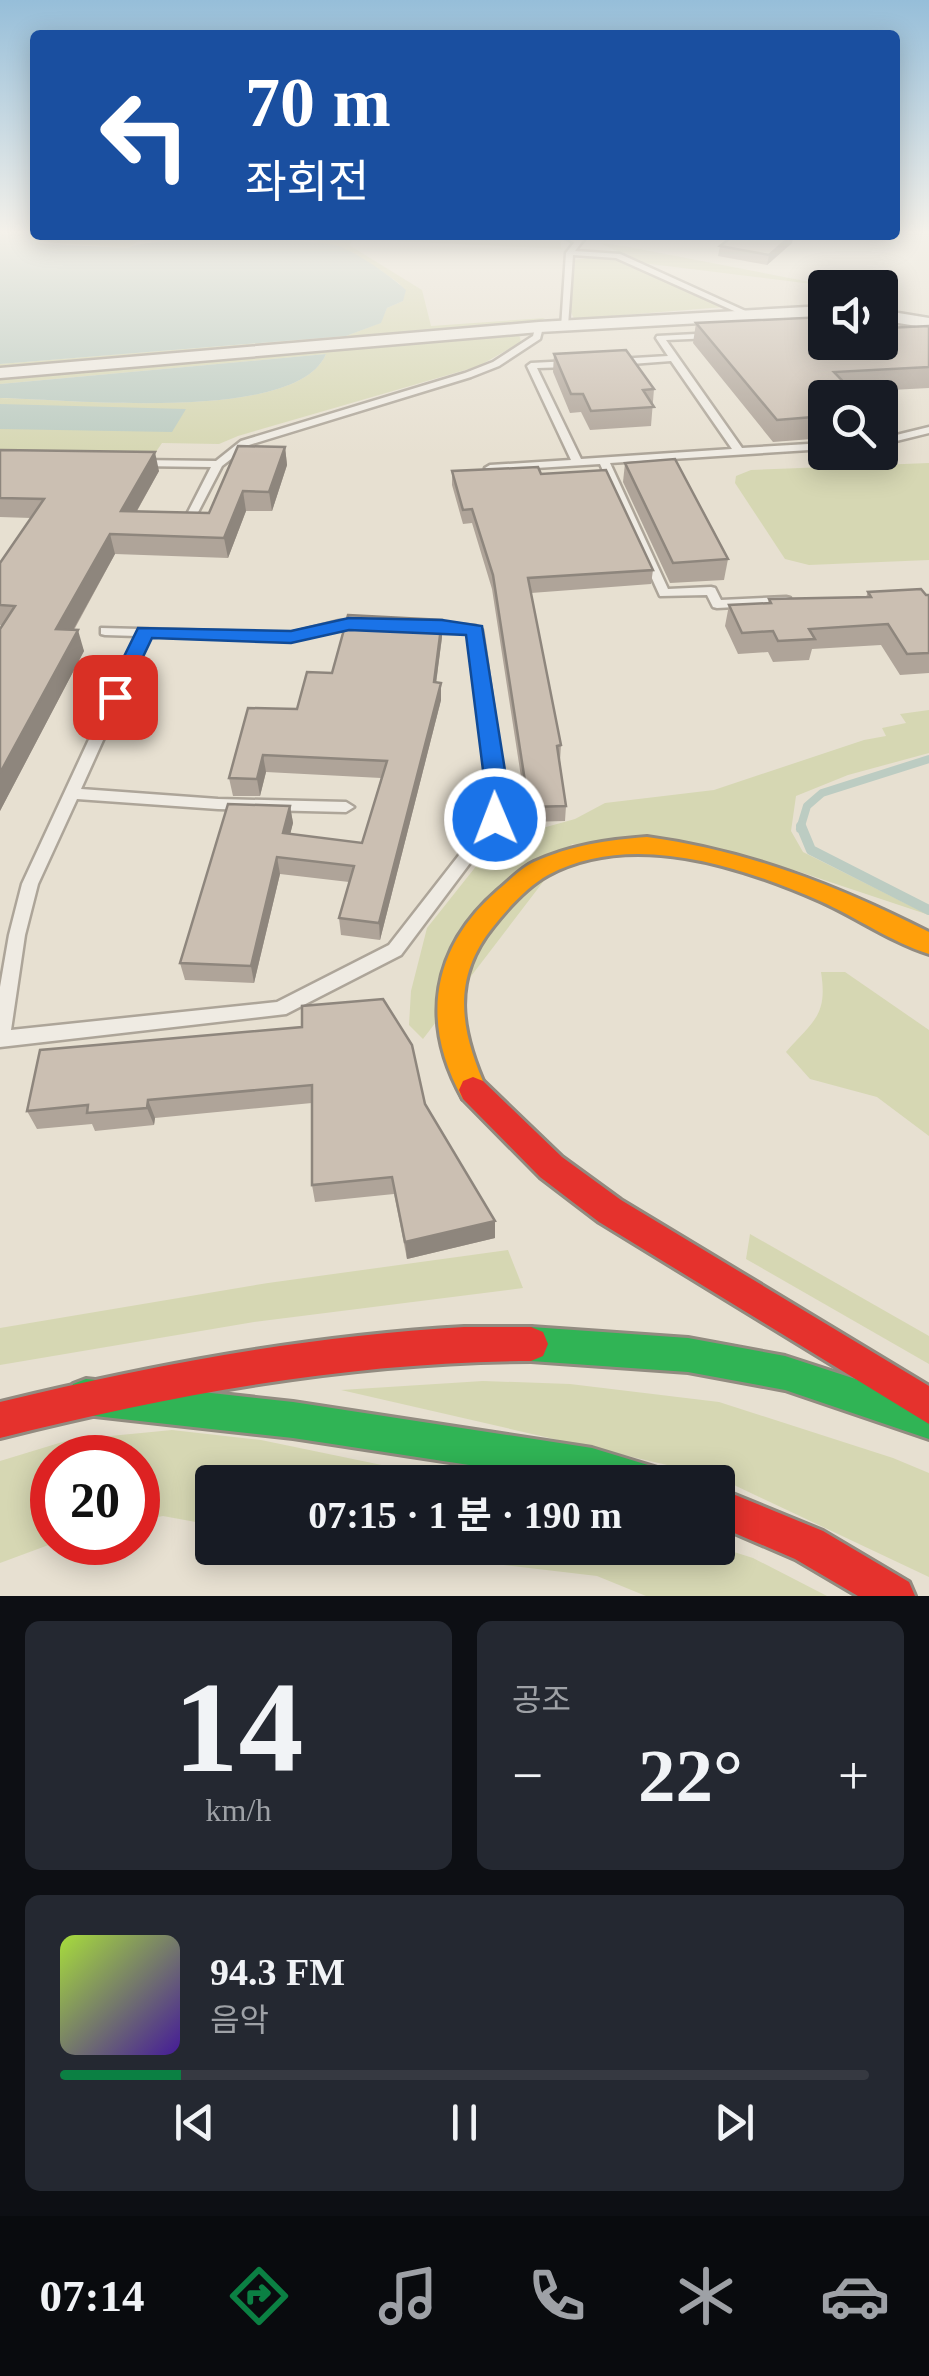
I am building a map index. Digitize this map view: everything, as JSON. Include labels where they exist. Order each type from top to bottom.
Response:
[{"type":"main road","points":[[929,944],[803,882],[755,866],[688,849],[620,844],[576,852],[532,874],[500,899],[477,925],[459,957],[449,997],[451,1035],[468,1084],[532,1156],[620,1218],[929,1406]]},
{"type":"main road","points":[[0,1420],[86,1397],[314,1355],[490,1344],[632,1348],[786,1374],[929,1421]]},
{"type":"main road","points":[[86,1397],[312,1423],[585,1465]]},
{"type":"main road","points":[[735,1514],[808,1545],[896,1596]]},
{"type":"street","points":[[0,373],[539,327],[808,311]]},
{"type":"street","points":[[898,318],[929,323]]},
{"type":"lane","points":[[564,326],[567,305]]},
{"type":"lane","points":[[729,305],[746,313]]},
{"type":"lane","points":[[191,516],[218,464],[244,443],[496,364],[538,337],[539,327]]},
{"type":"lane","points":[[718,334],[660,338],[739,452]]},
{"type":"lane","points":[[602,362],[674,358]]},
{"type":"lane","points":[[577,462],[531,366],[584,364]]},
{"type":"lane","points":[[898,438],[929,430]]},
{"type":"lane","points":[[490,468],[808,447]]},
{"type":"lane","points":[[603,460],[664,593],[711,591],[716,604],[794,600]]},
{"type":"lane","points":[[119,463],[218,464]]},
{"type":"lane","points":[[105,632],[291,637],[338,625],[386,624]]},
{"type":"lane","points":[[145,632],[30,884],[17,935],[1,1038],[280,1009],[394,950],[495,819],[498,802],[476,630],[405,625]]},
{"type":"lane","points":[[70,793],[346,807]]},
{"type":"green space","points":[[426,305],[431,326],[545,318],[537,322],[0,369],[0,364],[346,336],[380,323],[387,308]]},
{"type":"green space","points":[[570,305],[724,307],[574,319]]},
{"type":"green space","points":[[519,334],[521,342],[479,366],[219,444],[162,443],[151,459],[0,456],[0,398],[125,403],[228,399],[272,391],[306,376],[326,354],[0,384],[0,376]]},
{"type":"green space","points":[[929,463],[929,560],[809,565],[785,559],[735,483],[736,476],[751,470],[898,470],[898,464]]},
{"type":"green space","points":[[929,710],[929,753],[848,775],[796,796],[791,831],[803,852],[929,915],[794,870],[572,844],[423,1039],[409,1025],[411,991],[427,928],[481,860],[510,837],[575,819],[605,803],[714,790],[886,736],[882,728],[906,723],[900,714]]},
{"type":"green space","points":[[821,972],[845,972],[929,1030],[929,1136],[877,1097],[810,1079],[786,1052],[811,1025],[820,1008]]},
{"type":"green space","points":[[750,1234],[929,1336],[929,1364],[746,1259]]},
{"type":"green space","points":[[508,1250],[523,1288],[254,1322],[0,1365],[0,1328],[268,1283]]},
{"type":"green space","points":[[483,1381],[570,1384],[719,1402],[929,1473],[929,1577],[735,1485],[735,1465],[667,1465],[341,1390]]},
{"type":"green space","points":[[172,1430],[261,1440],[382,1465],[195,1465],[195,1522],[160,1517],[160,1435],[120,1435]]},
{"type":"green space","points":[[30,1452],[30,1552],[0,1563],[0,1461]]},
{"type":"green space","points":[[735,1552],[827,1596],[646,1596],[597,1576],[504,1565],[735,1565]]},
{"type":"shaded area","points":[[0,305],[393,305],[387,308],[381,323],[346,336],[0,364]]},
{"type":"shaded area","points":[[326,354],[306,376],[272,391],[228,399],[125,403],[0,398],[0,384]]},
{"type":"shaded area","points":[[0,404],[186,409],[172,432],[0,429]]},
{"type":"building","points":[[808,318],[808,360],[898,360],[898,327],[929,326],[929,367],[834,372],[842,380],[808,380],[808,417],[777,420],[696,323]]},
{"type":"building","points":[[626,350],[654,389],[643,390],[654,407],[591,411],[583,394],[571,394],[554,354]]},
{"type":"building","points":[[238,446],[285,447],[269,492],[243,491],[224,538],[110,534],[56,629],[78,630],[0,773],[0,629],[15,606],[0,605],[0,563],[44,499],[0,498],[0,450],[155,452],[121,511],[209,513]]},
{"type":"building","points":[[675,459],[728,559],[673,563],[625,463]]},
{"type":"building","points":[[538,467],[541,474],[606,470],[653,570],[528,578],[561,745],[557,746],[566,806],[529,807],[493,575],[472,509],[463,510],[452,471]]},
{"type":"building","points":[[921,589],[929,595],[929,653],[907,654],[888,624],[809,629],[815,639],[778,641],[773,631],[742,633],[729,605],[771,603],[769,599],[871,597],[868,592]]},
{"type":"building","points":[[348,615],[442,620],[434,682],[441,683],[379,923],[339,918],[354,866],[277,857],[251,966],[180,963],[228,804],[290,806],[283,833],[362,843],[387,761],[263,755],[257,779],[229,778],[248,708],[297,709],[307,672],[332,673]]},
{"type":"building","points":[[383,999],[412,1045],[425,1104],[495,1221],[405,1242],[392,1177],[312,1185],[312,1085],[148,1100],[147,1108],[87,1113],[88,1105],[27,1111],[40,1050],[302,1027],[302,1006]]},
{"type":"waterway","points":[[800,829],[807,806],[822,793],[929,759]]},
{"type":"waterway","points":[[801,826],[811,850],[929,910]]},
{"type":"traffic: fast","points":[[531,1344],[688,1355],[785,1373],[929,1421]]},
{"type":"traffic: fast","points":[[86,1397],[293,1420],[586,1465]]},
{"type":"traffic: slow","points":[[473,1090],[457,1058],[450,1022],[452,986],[463,951],[494,908],[538,870],[590,850],[647,846],[707,854],[768,871],[827,894],[929,944]]},
{"type":"traffic: jam","points":[[473,1090],[551,1167],[610,1211],[929,1406]]},
{"type":"traffic: jam","points":[[0,1420],[131,1389],[263,1364],[397,1348],[531,1344]]},
{"type":"traffic: jam","points":[[735,1514],[809,1545],[895,1596]]},
{"type":"route","points":[[115,697],[145,632],[291,637],[349,624],[459,626],[476,630],[498,802],[495,819]]}]
